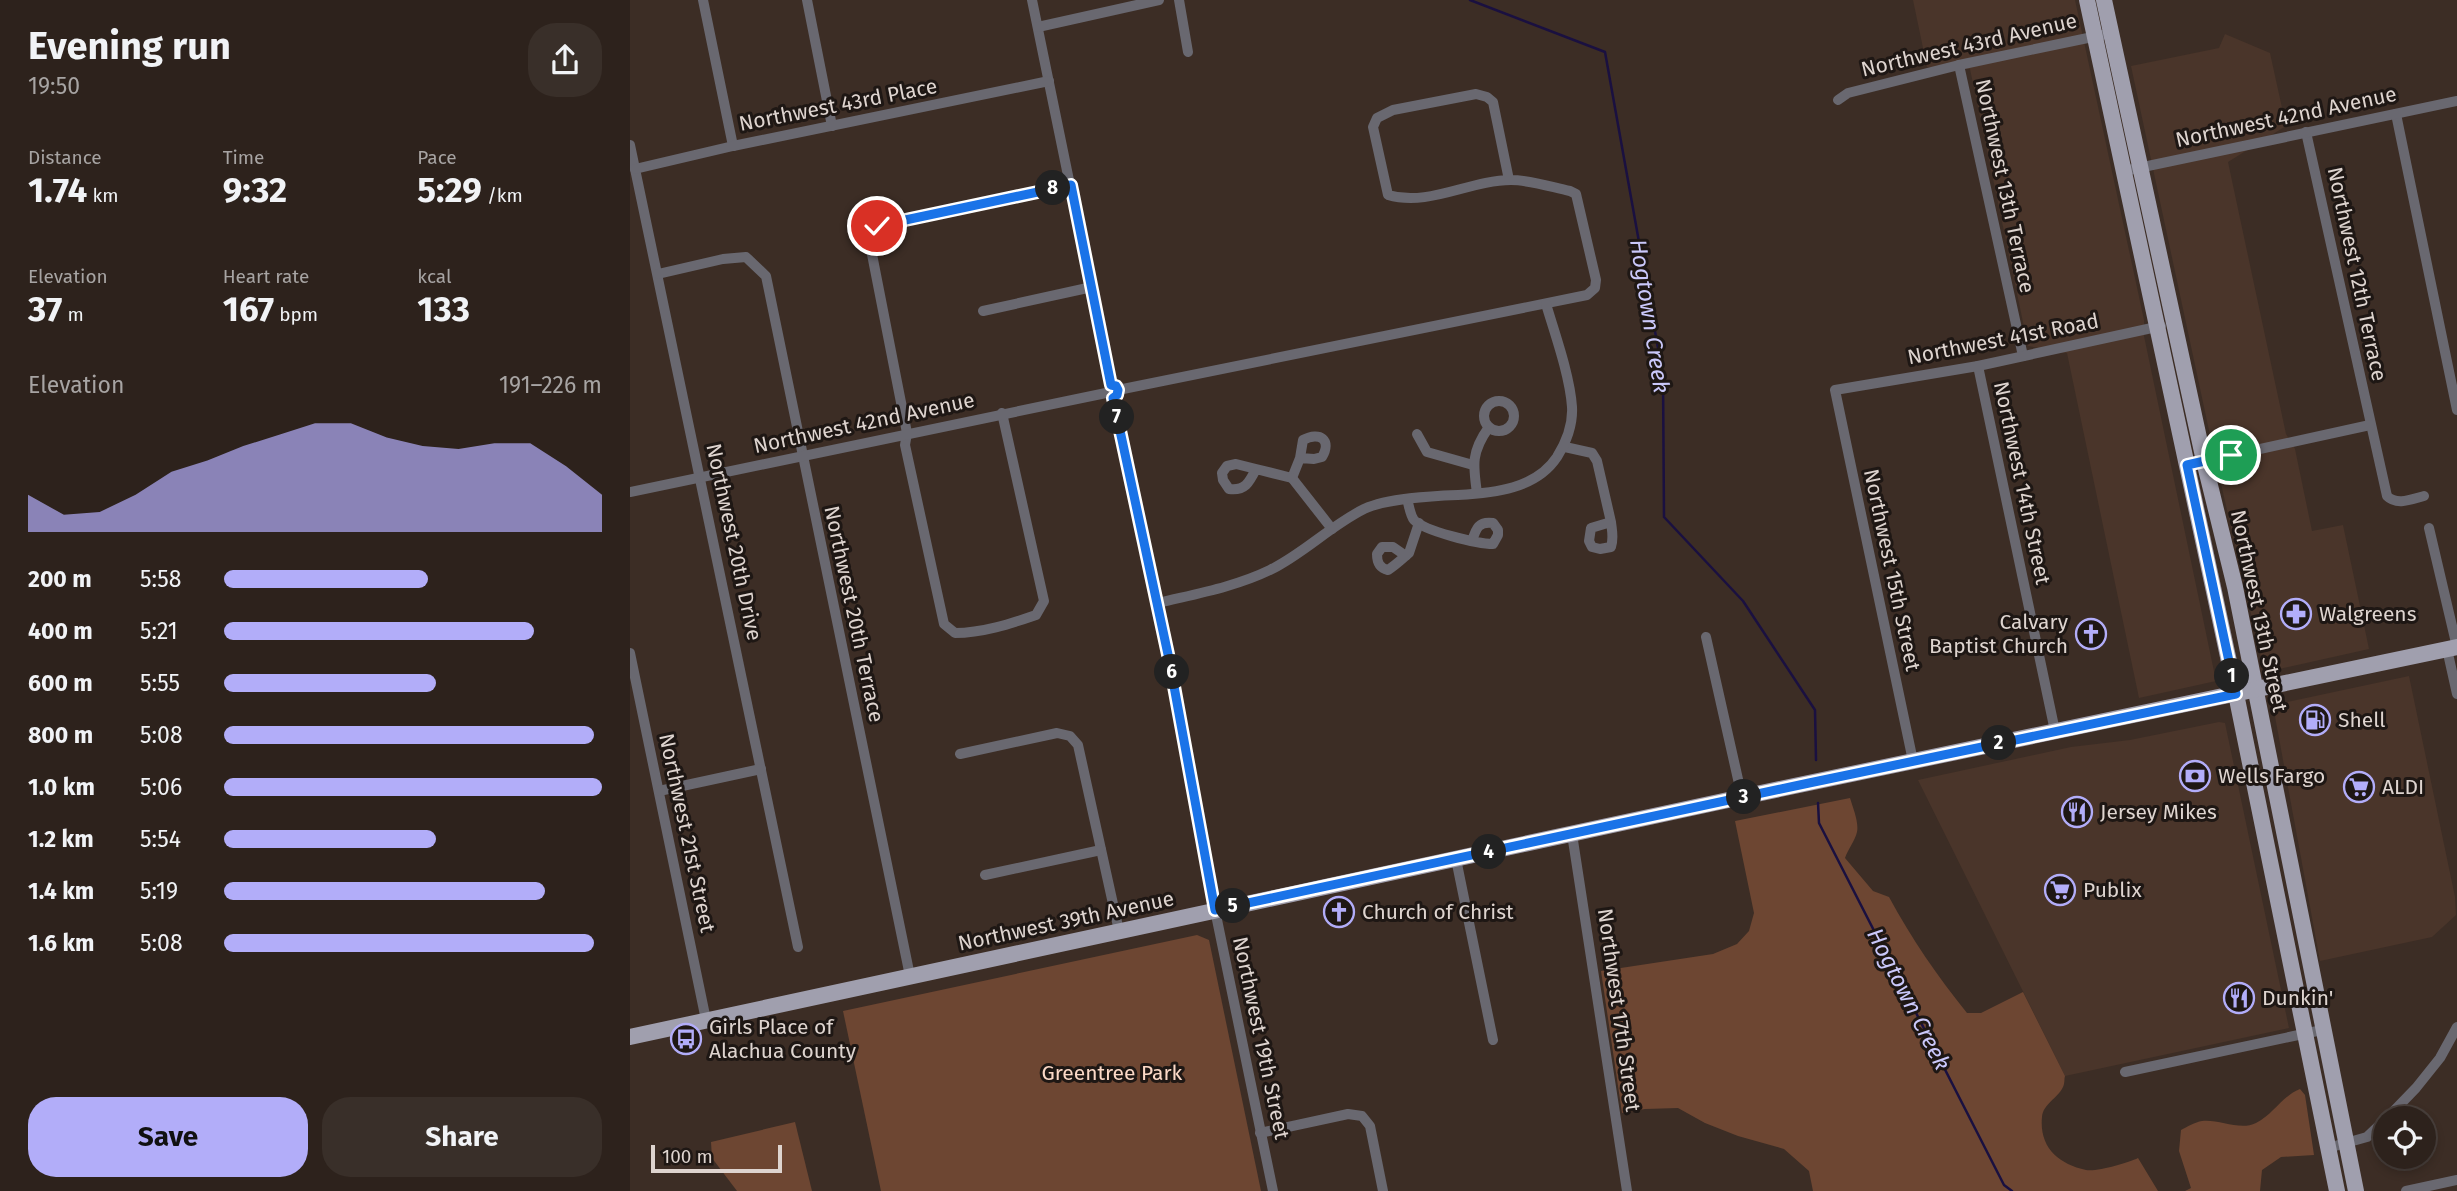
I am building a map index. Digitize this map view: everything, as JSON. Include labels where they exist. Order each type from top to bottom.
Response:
[{"type":"main road","name":"Northwest 13th Street","points":[[2087,0],[2103,35],[2141,167],[2204,461],[2235,587],[2356,1191]]},
{"type":"main road","name":"Northwest 13th Street","points":[[2104,0],[2103,35],[2124,171],[2236,694],[2337,1191]]},
{"type":"main road","name":"Northwest 39th Avenue","points":[[630,1037],[1742,797],[2454,648]]},
{"type":"street","points":[[703,0],[733,146]]},
{"type":"street","points":[[807,0],[832,126]]},
{"type":"street","name":"Northwest 19th Street","points":[[1032,0],[1158,603],[1215,910],[1273,1191]]},
{"type":"street","points":[[1038,27],[1159,0]]},
{"type":"street","points":[[1179,0],[1188,52]]},
{"type":"street","name":"Northwest 43rd Avenue","points":[[1838,100],[1848,93],[1959,65],[2103,35]]},
{"type":"street","name":"Northwest 13th Terrace","points":[[1959,65],[2023,356]]},
{"type":"street","name":"Northwest 43rd Place","points":[[635,169],[733,146],[1049,81]]},
{"type":"street","points":[[1476,94],[1487,97],[1493,103],[1509,180],[1423,197],[1404,199],[1388,195],[1373,127],[1377,118],[1392,110],[1476,94]]},
{"type":"street","name":"Northwest 42nd Avenue","points":[[2124,171],[2457,101]]},
{"type":"street","points":[[2396,114],[2454,373],[2457,410]]},
{"type":"street","name":"Northwest 12th Terrace","points":[[2306,132],[2387,496],[2391,501],[2398,502],[2424,496]]},
{"type":"street","name":"Northwest 20th Drive","points":[[630,145],[798,947]]},
{"type":"street","name":"Northwest 42nd Avenue","points":[[630,492],[1002,413],[1587,295],[1595,288],[1596,280],[1576,194],[1509,180]]},
{"type":"street","points":[[1002,413],[1044,601],[1036,615],[989,628],[955,633],[944,624],[905,445],[907,433],[869,248],[872,231],[883,224],[1071,185]]},
{"type":"street","name":"Northwest 20th Terrace","points":[[658,274],[723,259],[746,257],[766,276],[910,976]]},
{"type":"street","points":[[984,311],[1092,287]]},
{"type":"street","points":[[1158,603],[1238,583],[1271,569],[1366,508],[1407,499],[1477,493],[1522,485],[1540,476],[1564,447],[1572,422],[1572,404],[1546,303]]},
{"type":"street","name":"Northwest 41st Road","points":[[1838,390],[1978,366],[2174,323]]},
{"type":"street","name":"Northwest 14th Street","points":[[1978,366],[2055,731]]},
{"type":"street","name":"Northwest 15th Street","points":[[1838,390],[1835,390],[1839,413],[1913,761]]},
{"type":"street","points":[[2187,465],[2370,425]]},
{"type":"street","points":[[1477,493],[1473,465],[1479,440],[1489,427]]},
{"type":"street","points":[[1417,434],[1427,452],[1473,465]]},
{"type":"street","points":[[1564,447],[1592,453],[1597,461],[1611,522]]},
{"type":"street","points":[[1292,478],[1300,458]]},
{"type":"street","points":[[1256,469],[1292,478],[1332,529]]},
{"type":"street","points":[[1407,499],[1413,519],[1419,523],[1472,541]]},
{"type":"street","points":[[1406,556],[1419,523]]},
{"type":"street","points":[[2429,528],[2454,648],[2457,694]]},
{"type":"street","points":[[1706,637],[1742,797]]},
{"type":"street","name":"Northwest 21st Street","points":[[630,653],[706,1020]]},
{"type":"street","points":[[960,754],[1057,733],[1070,736],[1078,745],[1119,931]]},
{"type":"street","points":[[659,790],[761,769]]},
{"type":"street","name":"Northwest 17th Street","points":[[1572,834],[1627,1191]]},
{"type":"street","points":[[985,875],[1101,850]]},
{"type":"street","points":[[1455,859],[1493,1040]]},
{"type":"street","points":[[2399,1106],[2440,1058],[2457,1027]]},
{"type":"street","points":[[2125,1072],[2322,1030]]},
{"type":"street","points":[[1260,1133],[1348,1114],[1362,1116],[1370,1126],[1383,1191]]},
{"type":"street","points":[[2328,1148],[2367,1137],[2373,1131]]},
{"type":"street","points":[[2406,1191],[2457,1180]]},
{"type":"shaded area","points":[[1913,0],[2075,0],[2144,320],[2144,336],[2216,681],[2139,698],[2067,353],[2028,346],[1970,69],[1927,67]]},
{"type":"shaded area","points":[[2225,34],[2270,53],[2286,126],[2228,162],[2286,434],[2295,449],[2312,531],[2343,525],[2369,649],[2275,670],[2262,662],[2213,449],[2131,66],[2219,48]]},
{"type":"shaded area","points":[[2409,676],[2455,897],[2456,915],[2432,937],[2320,961],[2274,711],[2282,703]]},
{"type":"shaded area","points":[[2225,723],[2289,1028],[2065,1076],[1918,780],[2071,747],[2130,740]]},
{"type":"green space","points":[[1850,798],[1857,832],[1845,858],[1873,891],[1889,897],[1925,957],[1967,1013],[1981,1013],[2023,992],[2065,1076],[2063,1087],[2045,1108],[2042,1117],[2044,1137],[2052,1152],[2059,1159],[2086,1170],[2112,1167],[2138,1158],[2158,1191],[1813,1191],[1809,1171],[1784,1149],[1738,1136],[1705,1123],[1678,1108],[1622,1113],[1601,971],[1713,954],[1737,944],[1749,931],[1754,913],[1735,821]]},
{"type":"green space","name":"Greentree Park","points":[[1197,935],[1209,940],[1261,1191],[881,1191],[843,1011]]},
{"type":"green space","points":[[2300,1089],[2305,1095],[2314,1155],[2281,1157],[2262,1170],[2260,1191],[2185,1191],[2191,1188],[2179,1151],[2181,1130],[2202,1121],[2243,1126],[2256,1123]]},
{"type":"green space","points":[[795,1122],[812,1191],[737,1191],[712,1158],[711,1142]]},
{"type":"waterway","name":"Hogtown Creek","points":[[1470,0],[1605,52],[1663,376],[1664,517],[1743,601],[1815,710],[1816,760]]},
{"type":"waterway","name":"Hogtown Creek","points":[[1818,803],[1819,823],[2004,1185],[2012,1191]]},
{"type":"place","name":"Walgreens","points":[[2296,614]]},
{"type":"place","name":"Calvary Baptist Church","points":[[2091,634]]},
{"type":"place","name":"Shell","points":[[2315,720]]},
{"type":"place","name":"Wells Fargo","points":[[2195,776]]},
{"type":"place","name":"ALDI","points":[[2359,787]]},
{"type":"place","name":"Jersey Mikes","points":[[2077,812]]},
{"type":"place","name":"Publix","points":[[2060,890]]},
{"type":"place","name":"Church of Christ","points":[[1339,912]]},
{"type":"place","name":"Dunkin'","points":[[2239,998]]},
{"type":"place","name":"Girls Place of Alachua County","points":[[686,1039]]},
{"type":"route","points":[[877,226],[1071,185],[1111,385],[1118,390],[1113,398],[1169,659],[1215,910],[2236,694],[2187,465],[2231,455]]}]
